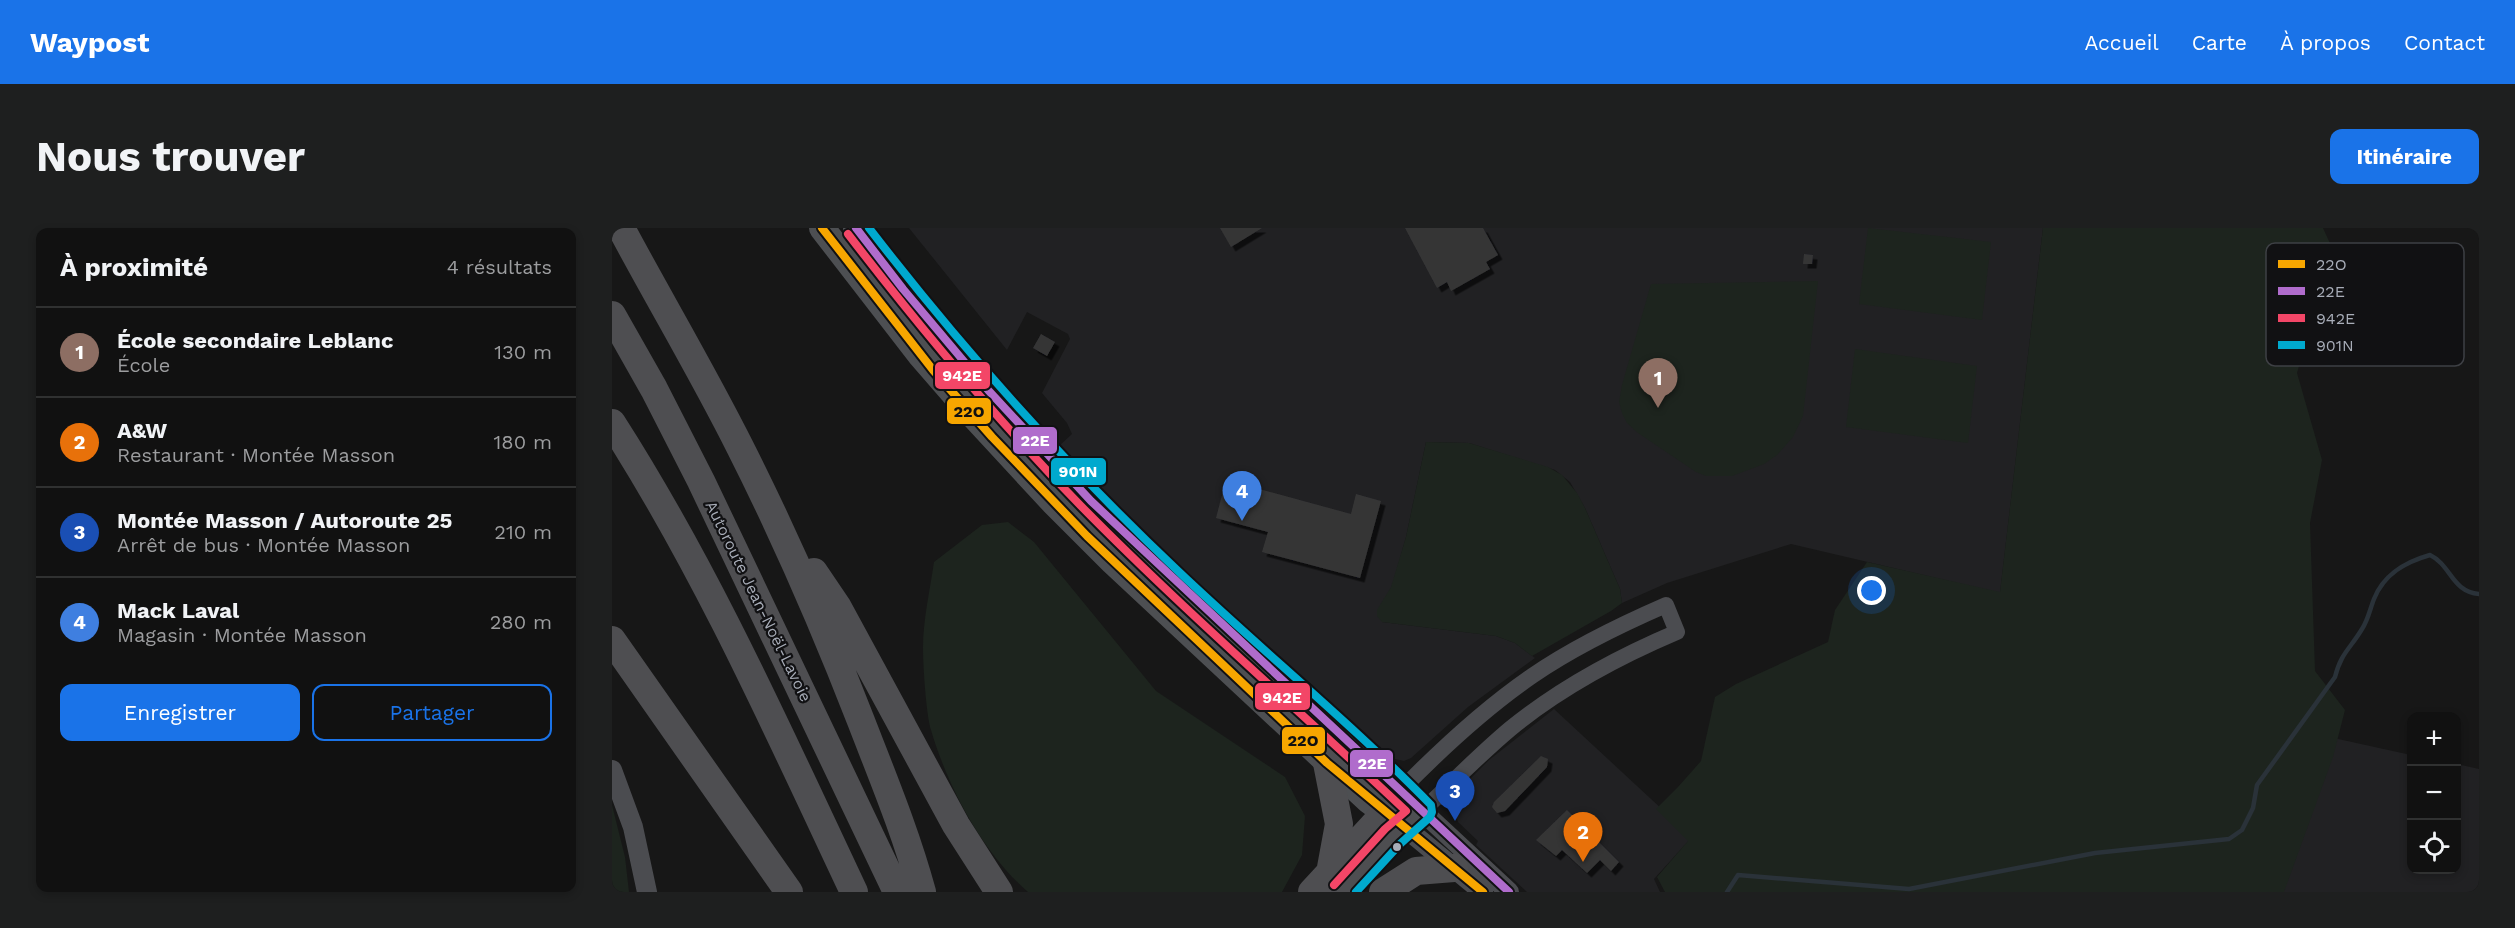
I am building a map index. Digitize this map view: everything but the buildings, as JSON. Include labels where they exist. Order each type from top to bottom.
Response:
[{"type":"highway","points":[[621,228],[709,388],[766,500],[806,586],[908,842],[922,892]]},
{"type":"highway","name":"Autoroute Jean-Noël-Lavoie","points":[[612,315],[654,389],[706,491],[897,892]]},
{"type":"highway","points":[[612,423],[660,503],[726,624],[854,892]]},
{"type":"highway","points":[[766,500],[837,606],[956,825],[999,892]]},
{"type":"highway","points":[[612,640],[789,892]]},
{"type":"highway","points":[[1327,763],[1339,824],[1328,886]]},
{"type":"highway","points":[[1328,886],[1402,810]]},
{"type":"highway","points":[[1383,892],[1416,871],[1454,868]]},
{"type":"main road","points":[[822,228],[940,378],[1053,502],[1327,763],[1402,810]]},
{"type":"main road","points":[[856,228],[974,374],[1091,501],[1402,810]]},
{"type":"street","points":[[1666,605],[1677,632],[1615,661],[1542,705],[1402,810],[1475,719],[1532,676],[1581,646],[1666,605]]},
{"type":"street","points":[[612,770],[636,836],[647,892]]},
{"type":"street","points":[[1402,810],[1454,868],[1483,892]]},
{"type":"street","points":[[1402,810],[1509,892]]},
{"type":"shaded area","points":[[909,228],[2043,228],[2000,593],[1791,544],[1667,583],[1622,603],[1620,589],[1585,508],[1570,482],[1555,470],[1469,443],[1426,442],[1406,537],[1382,622],[1496,636],[1515,643],[1535,658],[1468,707],[1411,758],[1404,761],[1386,757],[1175,563],[1059,446],[1072,434],[1067,423],[1042,393],[1070,339],[1068,334],[1027,312],[1007,350]]},
{"type":"shaded area","points":[[1868,228],[1991,242],[1982,320],[1859,304]]},
{"type":"shaded area","points":[[2043,228],[2323,228],[2330,243],[2266,243],[2266,366],[2299,366],[2297,373],[2322,460],[2310,523],[2315,671],[2345,710],[2333,757],[2284,892],[1665,892],[1657,877],[1688,841],[1656,809],[1701,761],[1715,697],[1736,684],[1828,642],[1835,610],[1867,562],[2000,592]]},
{"type":"shaded area","points":[[1818,281],[1803,416],[1793,437],[1777,455],[1764,464],[1732,476],[1706,476],[1696,472],[1627,423],[1619,402],[1651,284]]},
{"type":"shaded area","points":[[1855,349],[1977,366],[1968,443],[1846,427]]},
{"type":"shaded area","points":[[1426,442],[1469,443],[1548,467],[1562,475],[1577,493],[1585,508],[1620,589],[1622,603],[1532,656],[1515,643],[1496,636],[1382,622],[1377,616],[1377,610],[1391,587],[1406,537]]},
{"type":"shaded area","points":[[1008,522],[1034,542],[1156,691],[1285,777],[1305,816],[1302,855],[1282,892],[1028,892],[996,858],[969,818],[938,752],[928,713],[923,637],[934,562],[982,525]]},
{"type":"shaded area","points":[[1554,709],[1692,837],[1654,879],[1660,892],[1527,892],[1476,845],[1478,841],[1458,822],[1454,807],[1460,794],[1458,791],[1489,760]]},
{"type":"shaded area","points":[[2320,735],[2407,754],[2407,874],[2461,874],[2461,765],[2479,769],[2479,892],[2269,892]]},
{"type":"shaded area","points":[[612,805],[625,857],[629,892],[612,892]]},
{"type":"waterway","points":[[1727,892],[1738,875],[1909,889],[2095,853],[2229,839],[2242,830],[2253,808],[2257,785],[2335,677],[2343,657],[2364,626],[2378,590],[2396,570],[2430,555],[2437,559],[2463,588],[2479,594]]},
{"type":"transit line","name":"22O","points":[[822,228],[933,370],[992,437],[1087,536],[1327,763],[1483,892]]},
{"type":"transit line","name":"22E","points":[[856,228],[903,289],[988,390],[1091,501],[1509,892]]},
{"type":"transit line","name":"901N","points":[[869,228],[941,318],[1017,406],[1096,490],[1178,571],[1369,745],[1431,805],[1430,817],[1400,844],[1356,892]]},
{"type":"transit line","name":"942E","points":[[848,234],[961,374],[1081,506],[1201,622],[1406,811],[1385,829],[1334,885]]},
{"type":"place","name":"École secondaire Leblanc","points":[[1658,408]]},
{"type":"place","name":"Mack Laval","points":[[1242,521]]},
{"type":"place","name":"Montée Masson / Autoroute 25","points":[[1455,821]]},
{"type":"place","name":"A&W","points":[[1583,862]]}]
